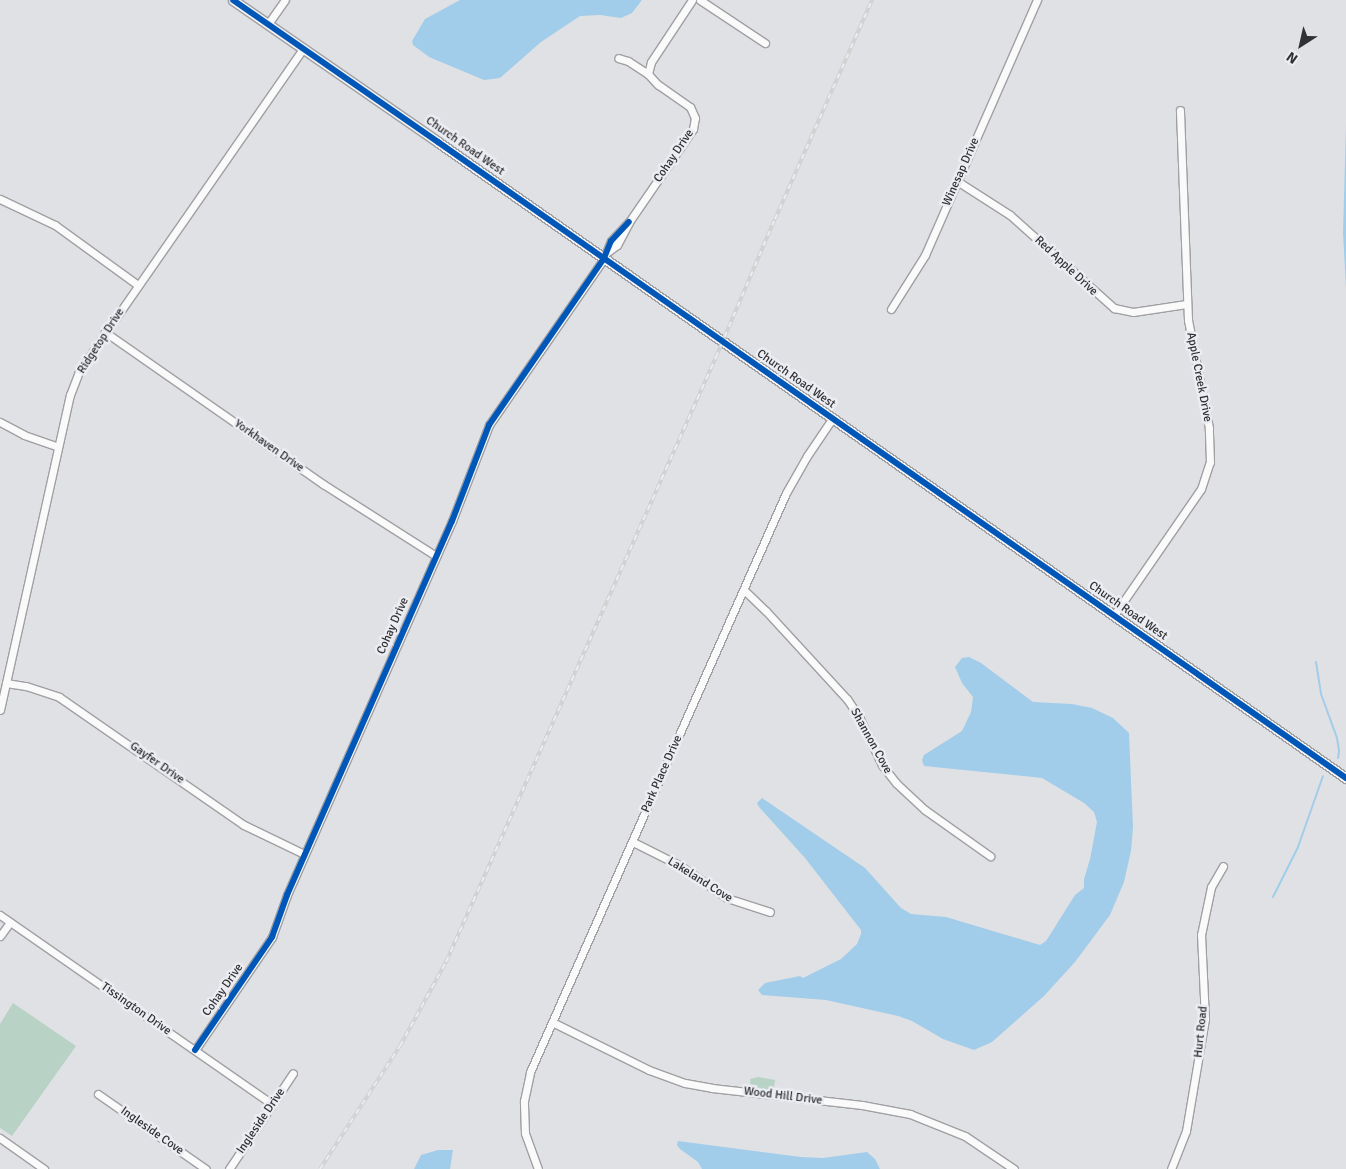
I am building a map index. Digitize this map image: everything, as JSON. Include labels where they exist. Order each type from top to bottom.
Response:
[{"type":"street","name":"Church Road West","points":[[233,0],[607,254],[832,419],[1346,778]]},
{"type":"street","points":[[268,24],[284,0]]},
{"type":"street","points":[[618,58],[628,60],[648,74],[651,62],[692,0]]},
{"type":"street","points":[[700,0],[764,42]]},
{"type":"street","name":"Winesap Drive","points":[[891,310],[922,261],[1037,0]]},
{"type":"street","name":"Ridgetop Drive","points":[[0,710],[74,382],[83,364],[105,332],[303,49]]},
{"type":"street","name":"Cohay Drive","points":[[195,1050],[272,937],[304,854],[436,556],[494,416],[607,254],[612,241],[629,222],[685,140],[695,122],[690,107],[658,85],[648,74]]},
{"type":"street","name":"Apple Creek Drive","points":[[1114,615],[1195,498],[1207,476],[1211,454],[1202,385],[1189,333],[1186,304],[1180,110]]},
{"type":"street","name":"Red Apple Drive","points":[[957,182],[1010,215],[1114,308],[1133,312],[1186,304]]},
{"type":"street","points":[[0,199],[27,210],[62,230],[138,285]]},
{"type":"street","name":"Yorkhaven Drive","points":[[105,332],[323,484],[436,556]]},
{"type":"street","name":"Park Place Drive","points":[[538,1169],[527,1140],[524,1112],[527,1080],[786,493],[802,464],[832,419]]},
{"type":"street","points":[[0,422],[24,435],[58,447]]},
{"type":"street","name":"Shannon Cove","points":[[744,590],[766,611],[847,699],[863,724],[882,765],[896,783],[925,810],[990,856]]},
{"type":"street","name":"Gayfer Drive","points":[[6,683],[45,691],[65,700],[244,825],[304,854]]},
{"type":"street","name":"Lakeland Cove","points":[[633,842],[679,865],[727,898],[770,912]]},
{"type":"street","name":"Hurt Road","points":[[1171,1169],[1186,1131],[1205,1018],[1201,934],[1210,887],[1223,866]]},
{"type":"street","name":"Tissington Drive","points":[[0,915],[272,1104]]},
{"type":"street","points":[[0,936],[10,922]]},
{"type":"street","name":"Wood Hill Drive","points":[[552,1022],[649,1070],[685,1083],[802,1099],[862,1104],[910,1114],[965,1136],[1014,1169]]},
{"type":"street","name":"Ingleside Drive","points":[[229,1169],[293,1072]]},
{"type":"street","name":"Ingleside Cove","points":[[98,1094],[206,1169]]},
{"type":"street","points":[[0,1138],[44,1169]]},
{"type":"green space","points":[[13,1003],[76,1046],[12,1136],[0,1128],[0,1024]]},
{"type":"green space","points":[[758,1077],[775,1080],[773,1093],[751,1090],[750,1079]]},
{"type":"water","points":[[460,0],[642,0],[632,13],[621,18],[600,15],[580,16],[541,42],[500,78],[484,80],[429,57],[413,45],[412,41],[425,19]]},
{"type":"water","points":[[1346,125],[1346,288],[1343,233]]},
{"type":"water","points":[[969,657],[981,663],[1033,702],[1072,704],[1092,708],[1113,718],[1129,733],[1133,827],[1131,851],[1124,882],[1110,915],[1075,962],[1044,996],[992,1042],[974,1050],[943,1039],[912,1021],[898,1016],[826,1000],[762,995],[758,990],[765,983],[800,976],[803,978],[841,959],[857,944],[861,930],[805,858],[759,807],[757,803],[762,798],[865,868],[901,908],[911,914],[946,917],[1040,945],[1046,941],[1075,895],[1084,888],[1084,879],[1097,822],[1094,812],[1084,803],[1042,778],[924,766],[922,760],[924,755],[962,731],[971,712],[973,697],[962,683],[955,667],[962,658]]},
{"type":"water","points":[[678,1141],[801,1157],[823,1158],[867,1152],[875,1159],[880,1169],[702,1169],[698,1162],[680,1149],[677,1145]]},
{"type":"water","points":[[438,1150],[453,1150],[450,1169],[414,1169],[421,1155]]},
{"type":"waterway","points":[[1316,662],[1321,694],[1337,738],[1338,758]]},
{"type":"waterway","points":[[1273,897],[1298,847],[1323,776]]},
{"type":"railway","points":[[320,1169],[400,1046],[446,962],[716,357],[872,0]]},
{"type":"cycle path","points":[[233,0],[1346,778]]},
{"type":"cycle path","points":[[195,1050],[272,937],[287,895],[452,521],[489,425],[604,258],[611,241],[629,222]]}]
